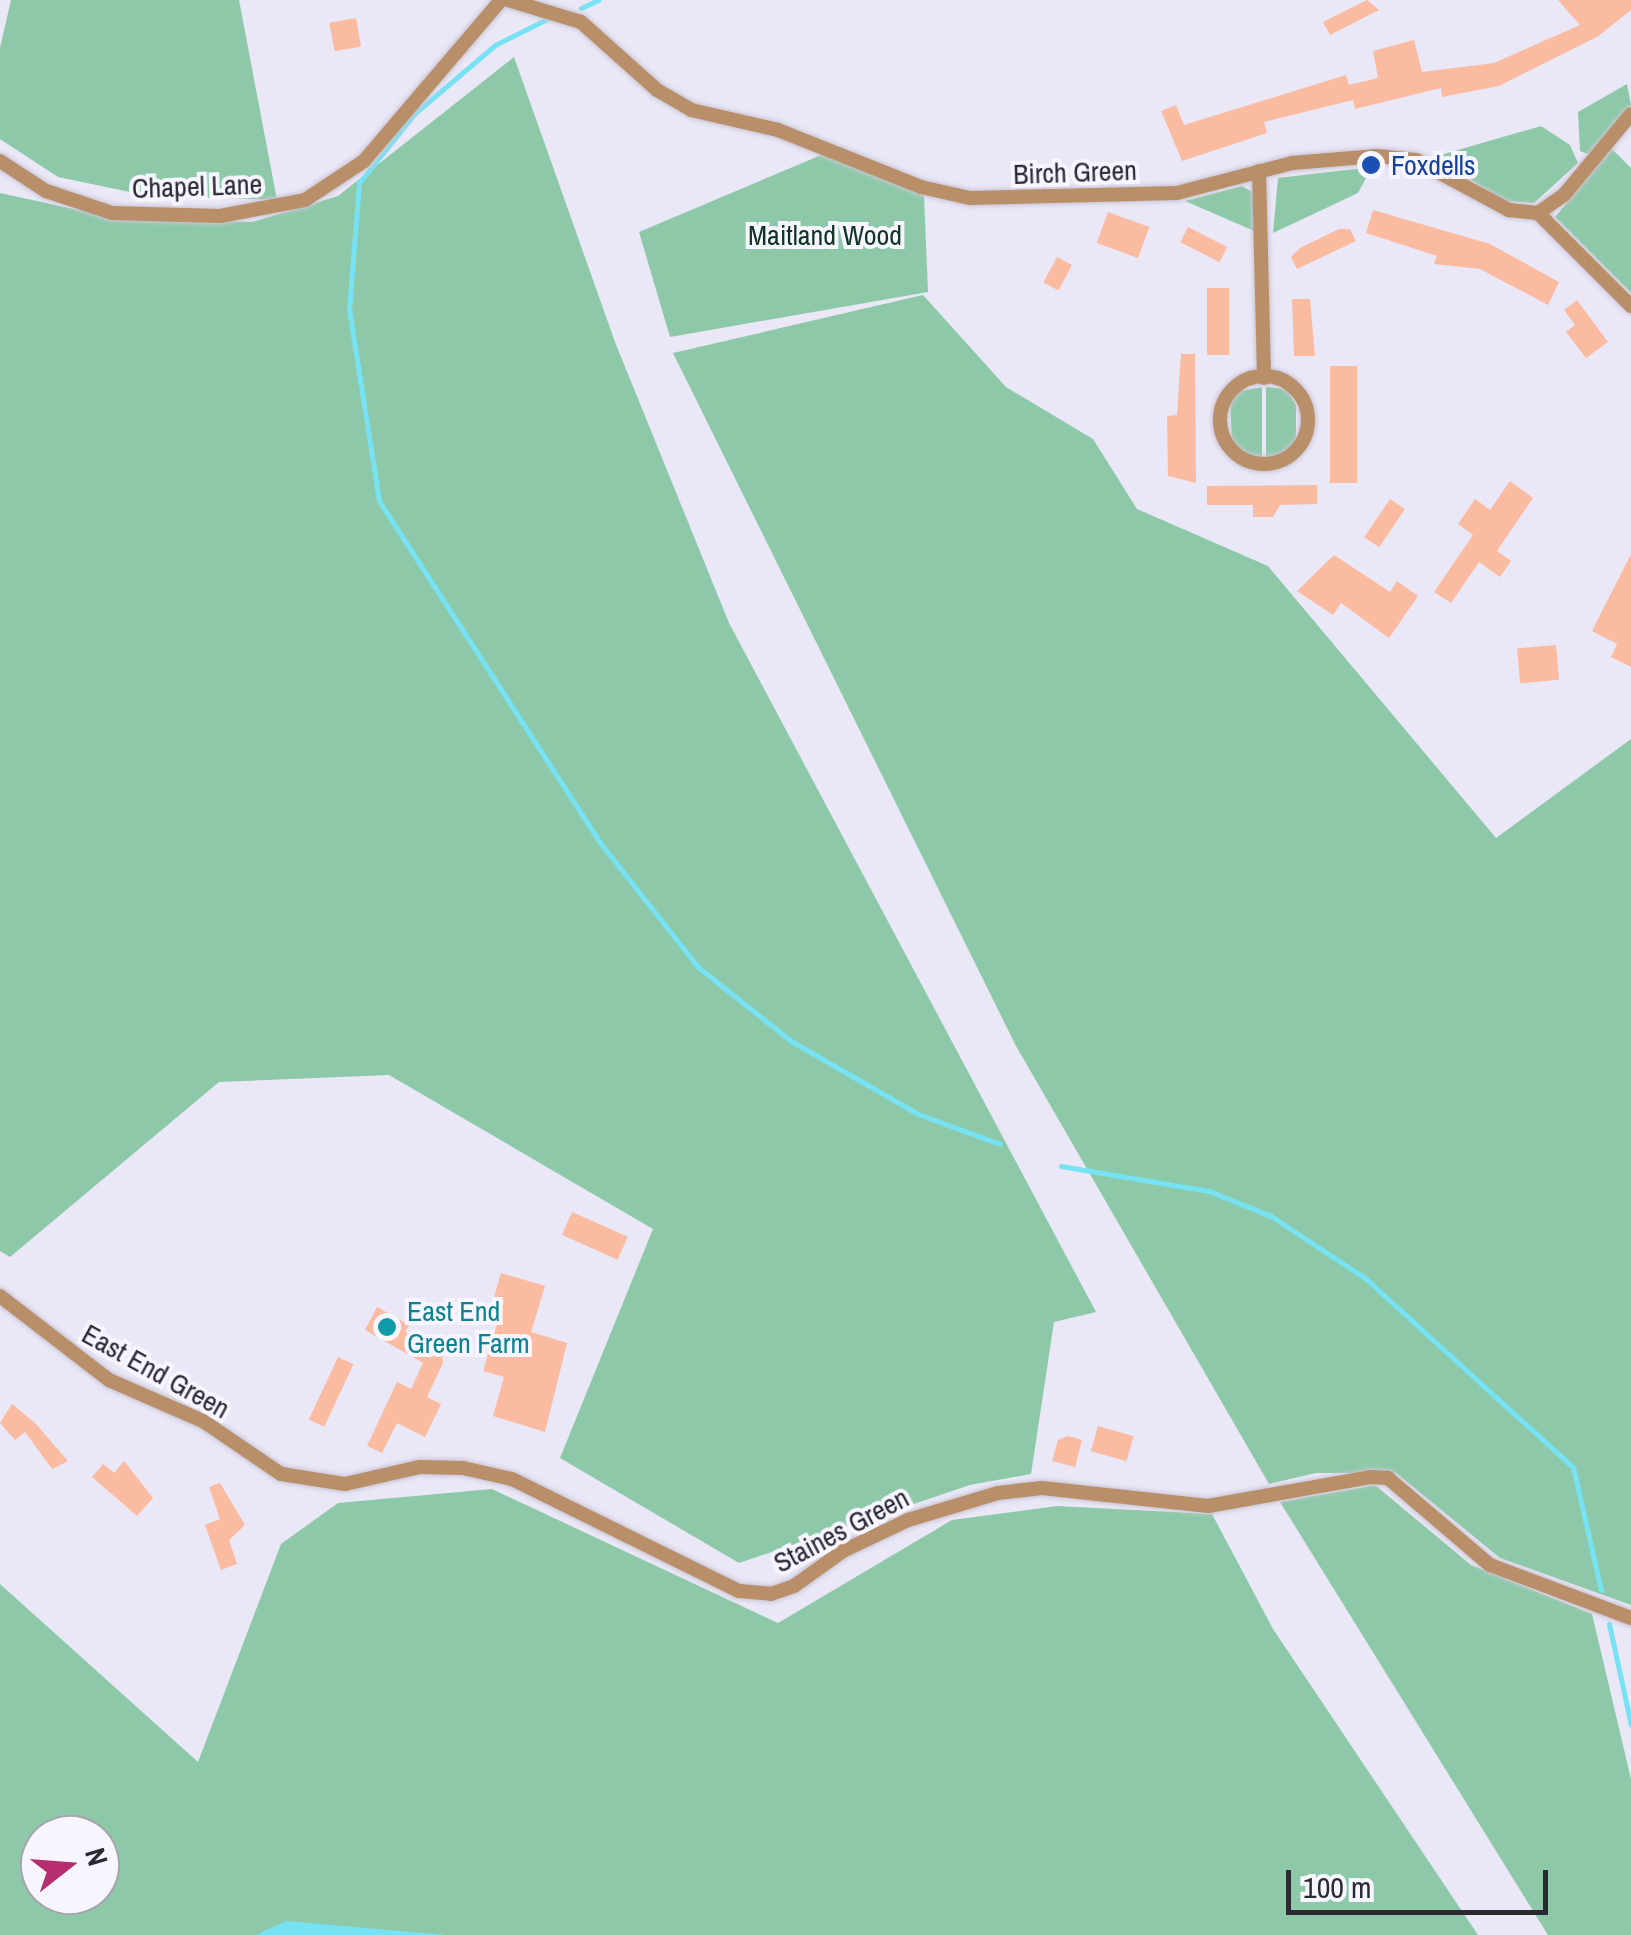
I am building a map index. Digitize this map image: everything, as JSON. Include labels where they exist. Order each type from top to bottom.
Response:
[{"type":"street","name":"Chapel Lane","points":[[0,160],[46,191],[112,214],[220,216],[304,200],[364,161],[505,0]]},
{"type":"street","name":"Birch Green","points":[[505,0],[581,22],[656,90],[691,110],[778,130],[938,192],[1022,201],[1148,196],[1347,156],[1416,160],[1509,210],[1538,213]]},
{"type":"street","points":[[1631,114],[1564,194],[1538,213],[1631,306]]},
{"type":"street","points":[[1259,171],[1264,378]]},
{"type":"street","points":[[1264,378],[1288,380],[1303,398],[1304,440],[1281,462],[1240,458],[1223,436],[1228,392],[1264,378]]},
{"type":"street","name":"East End Green","points":[[0,1296],[109,1380],[204,1421],[260,1464],[295,1478]]},
{"type":"street","name":"Staines Green","points":[[295,1478],[344,1484],[420,1467],[512,1479],[739,1590],[771,1594],[908,1520],[998,1492],[1042,1488],[1208,1506],[1388,1478],[1490,1564],[1631,1618]]},
{"type":"green space","points":[[11,0],[239,0],[277,200],[149,196],[58,177],[0,139],[0,48]]},
{"type":"green space","points":[[514,57],[615,342],[729,623],[1096,1312],[1054,1322],[1031,1474],[970,1485],[739,1563],[560,1458],[653,1229],[389,1075],[219,1082],[10,1257],[0,1251],[0,193],[115,218],[252,222],[338,196]]},
{"type":"green space","points":[[1627,84],[1631,105],[1588,154],[1580,151],[1578,112]]},
{"type":"green space","points":[[1541,126],[1570,145],[1578,163],[1534,203],[1505,201],[1434,157]]},
{"type":"green space","points":[[1612,149],[1631,168],[1631,293],[1555,217]]},
{"type":"green space","name":"Maitland Wood","points":[[826,153],[924,195],[928,292],[670,337],[639,232]]},
{"type":"green space","points":[[1372,167],[1358,193],[1273,233],[1278,178]]},
{"type":"green space","points":[[1242,186],[1254,193],[1259,233],[1185,201]]},
{"type":"green space","points":[[923,295],[1006,387],[1093,439],[1137,509],[1268,566],[1496,838],[1631,739],[1631,1605],[1500,1558],[1396,1473],[1316,1473],[1269,1484],[1016,1046],[673,353]]},
{"type":"green space","points":[[1262,387],[1262,456],[1247,455],[1232,442],[1230,403],[1240,391]]},
{"type":"green space","points":[[1266,387],[1287,389],[1296,405],[1296,443],[1277,456],[1266,456]]},
{"type":"green space","points":[[1375,1485],[1471,1565],[1592,1614],[1631,1779],[1631,1935],[1548,1935],[1280,1502]]},
{"type":"green space","points":[[492,1489],[778,1623],[952,1520],[1057,1506],[1212,1514],[1273,1629],[1478,1935],[0,1935],[0,1584],[198,1762],[281,1544],[338,1503]]},
{"type":"water","points":[[286,1921],[446,1935],[256,1935]]},
{"type":"building","points":[[1367,0],[1379,10],[1330,35],[1323,22]]},
{"type":"building","points":[[1558,0],[1631,0],[1631,10],[1597,37],[1499,86],[1442,97],[1441,88],[1355,109],[1353,100],[1264,122],[1267,133],[1182,161],[1161,111],[1176,105],[1184,125],[1346,75],[1349,85],[1378,78],[1373,51],[1414,40],[1422,72],[1494,63],[1580,25]]},
{"type":"building","points":[[356,18],[361,47],[334,51],[329,23]]},
{"type":"building","points":[[1373,210],[1490,244],[1559,282],[1548,305],[1480,269],[1434,264],[1437,256],[1366,233]]},
{"type":"building","points":[[1108,212],[1149,227],[1138,258],[1097,243]]},
{"type":"building","points":[[1188,227],[1227,247],[1219,262],[1180,242]]},
{"type":"building","points":[[1339,229],[1350,229],[1356,241],[1297,269],[1291,257],[1300,248]]},
{"type":"building","points":[[1057,257],[1072,265],[1058,291],[1043,283]]},
{"type":"building","points":[[1207,288],[1229,288],[1229,355],[1207,355]]},
{"type":"building","points":[[1292,299],[1310,299],[1315,356],[1294,356]]},
{"type":"building","points":[[1577,300],[1608,342],[1586,358],[1566,332],[1575,325],[1564,310]]},
{"type":"building","points":[[1181,354],[1195,354],[1196,483],[1168,476],[1167,416],[1177,415]]},
{"type":"building","points":[[1330,366],[1357,366],[1357,483],[1330,483]]},
{"type":"building","points":[[1510,481],[1533,498],[1497,551],[1511,561],[1500,577],[1479,562],[1451,603],[1434,592],[1473,535],[1458,524],[1475,499],[1490,510]]},
{"type":"building","points":[[1317,485],[1317,504],[1280,505],[1273,517],[1253,517],[1253,505],[1207,505],[1207,486]]},
{"type":"building","points":[[1390,499],[1405,509],[1379,547],[1364,537]]},
{"type":"building","points":[[1631,554],[1631,667],[1611,657],[1617,644],[1592,631]]},
{"type":"building","points":[[1334,555],[1390,592],[1397,581],[1418,596],[1389,638],[1341,603],[1333,615],[1297,591]]},
{"type":"building","points":[[1556,645],[1559,680],[1520,683],[1517,648]]},
{"type":"building","points":[[572,1212],[628,1237],[618,1260],[562,1235]]},
{"type":"building","points":[[501,1273],[545,1286],[531,1332],[567,1343],[545,1432],[493,1416],[504,1377],[483,1371],[504,1300],[494,1297]]},
{"type":"building","points":[[377,1307],[409,1325],[405,1332],[442,1354],[443,1363],[427,1397],[441,1404],[425,1437],[397,1423],[382,1453],[367,1446],[397,1382],[411,1389],[423,1363],[365,1330]]},
{"type":"building","points":[[338,1357],[353,1364],[324,1427],[309,1420]]},
{"type":"building","points":[[12,1404],[35,1423],[68,1461],[52,1469],[25,1432],[15,1440],[0,1423]]},
{"type":"building","points":[[1098,1426],[1134,1436],[1126,1461],[1091,1451]]},
{"type":"building","points":[[1068,1436],[1082,1440],[1075,1467],[1052,1461],[1058,1440]]},
{"type":"building","points":[[124,1461],[153,1498],[137,1516],[92,1477],[103,1464],[114,1473]]},
{"type":"building","points":[[220,1483],[245,1525],[229,1540],[237,1564],[221,1570],[205,1525],[220,1519],[209,1487]]},
{"type":"waterway","points":[[581,8],[598,0]]},
{"type":"waterway","points":[[549,18],[495,45],[415,113],[359,183],[349,309],[379,501],[598,840],[698,967],[791,1041],[918,1114],[1000,1144]]},
{"type":"waterway","points":[[1061,1166],[1209,1191],[1271,1216],[1365,1278],[1573,1467],[1601,1590]]},
{"type":"waterway","points":[[1609,1624],[1631,1725]]},
{"type":"place","name":"Foxdells","points":[[1371,165]]},
{"type":"place","name":"East End Green Farm","points":[[387,1327]]}]
